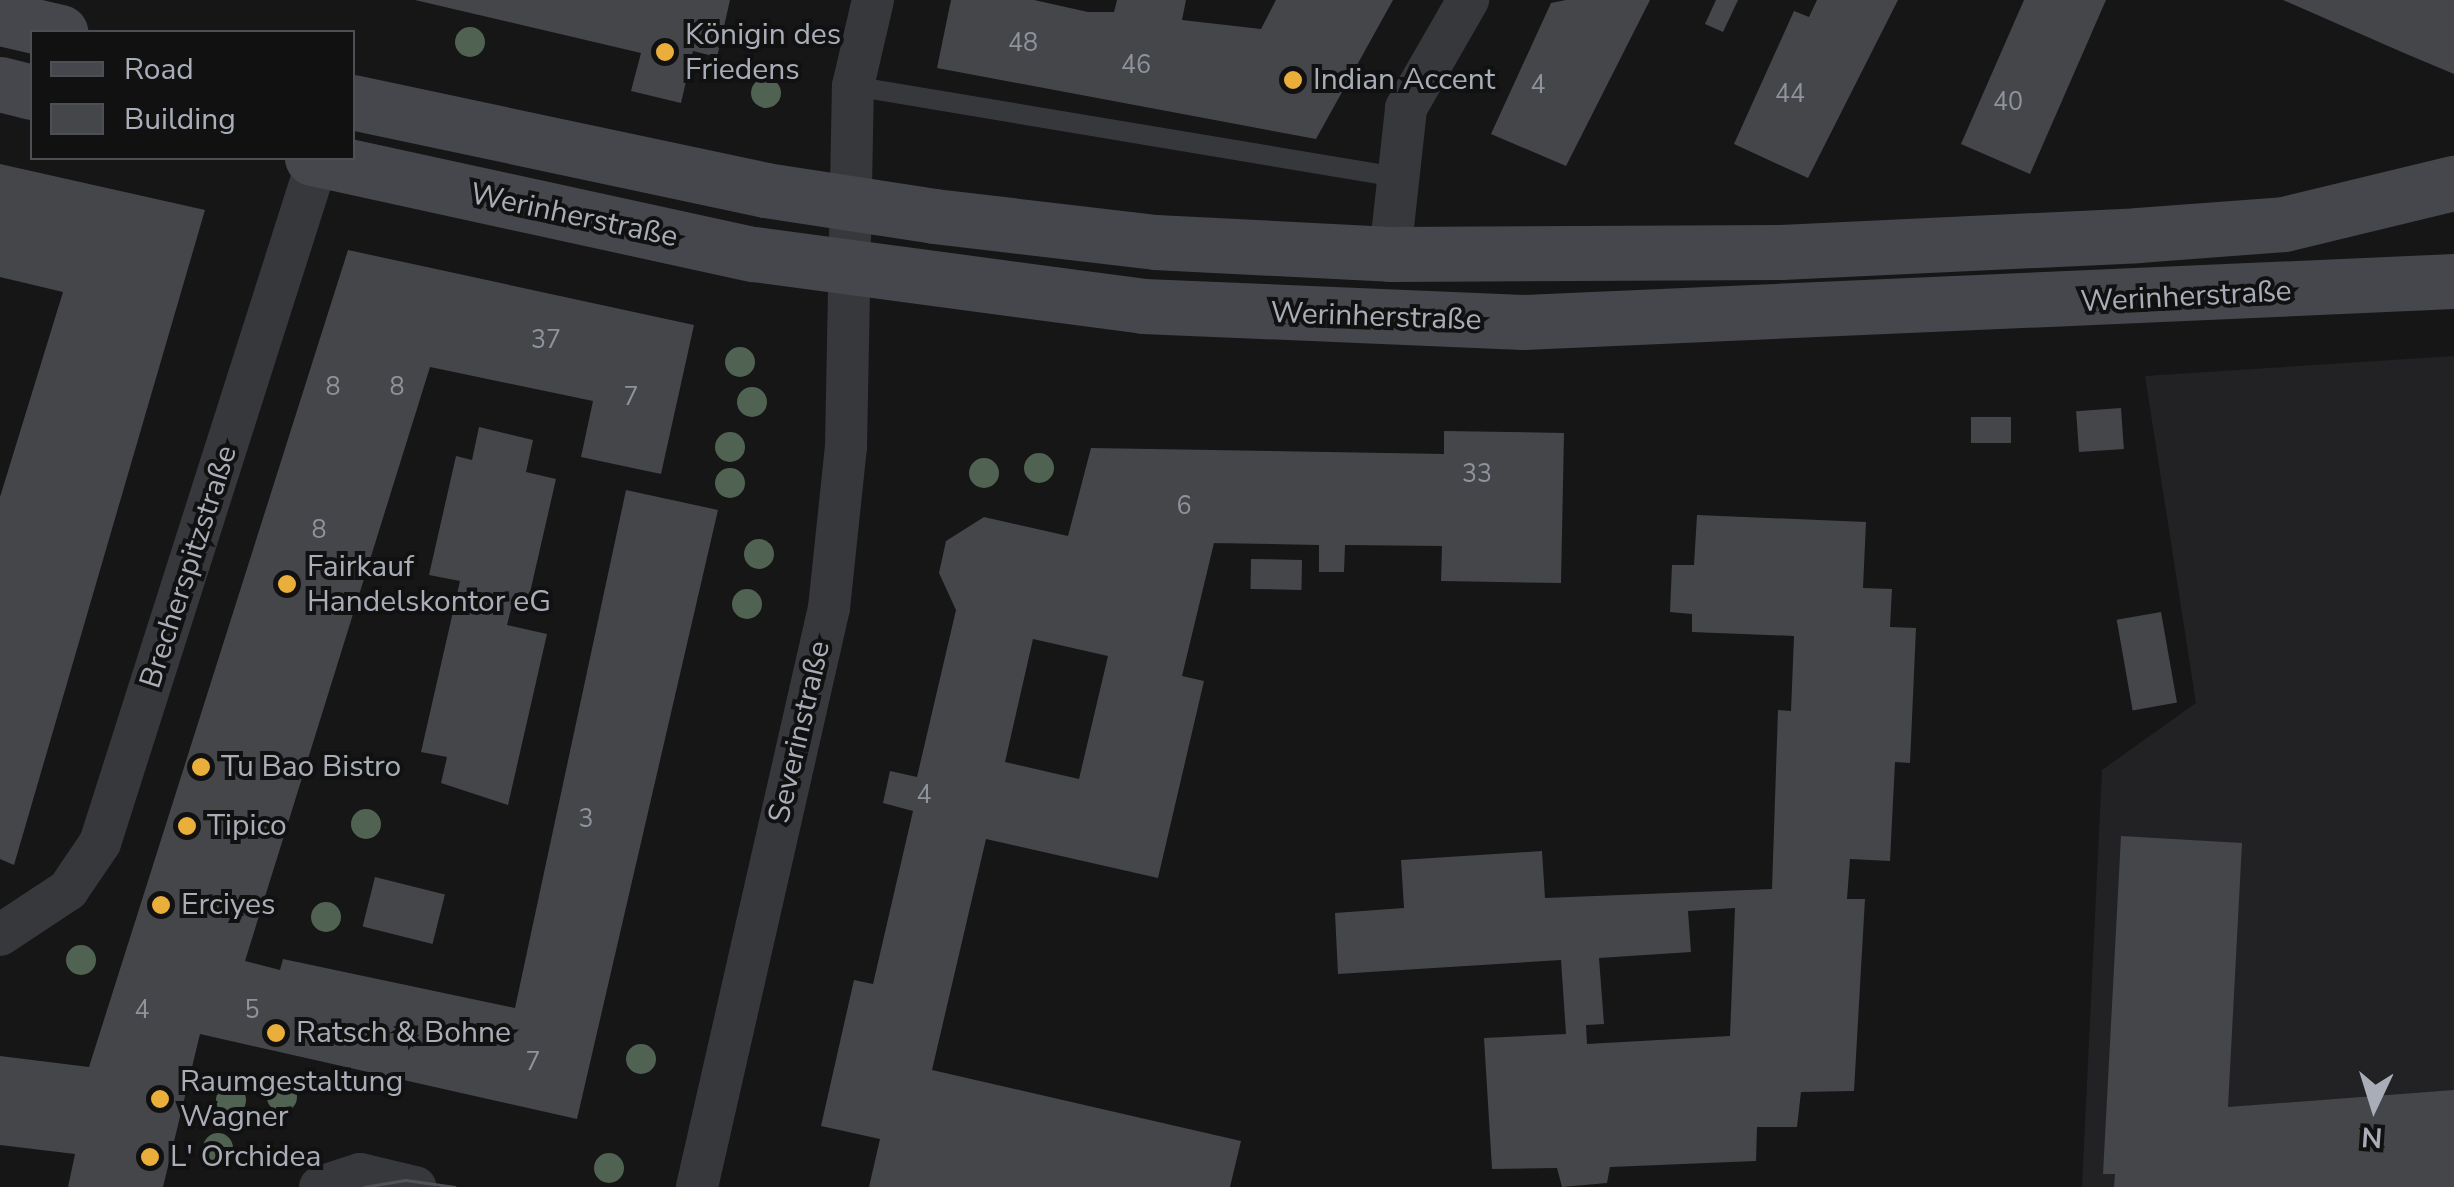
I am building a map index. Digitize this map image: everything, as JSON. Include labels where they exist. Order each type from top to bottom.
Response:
[{"type":"main road","points":[[0,18],[51,30]]},
{"type":"main road","points":[[0,84],[30,92]]},
{"type":"main road","points":[[355,103],[852,203],[1156,242],[1390,254],[1781,252],[2138,235],[2345,214],[2454,182]]},
{"type":"main road","name":"Werinherstraße","points":[[325,160],[852,270],[1143,306],[1523,322],[2454,280]]},
{"type":"street","name":"Severinstraße","points":[[697,1187],[829,608],[852,270],[853,86],[873,0]]},
{"type":"street","points":[[1390,254],[1406,108],[1468,0]]},
{"type":"street","name":"Brecherspitzstraße","points":[[0,935],[68,890],[100,843],[314,160]]},
{"type":"street","points":[[320,1187],[360,1174],[415,1187]]},
{"type":"lane","points":[[853,86],[1397,177]]},
{"type":"shaded area","points":[[2454,356],[2454,1187],[2082,1187],[2102,770],[2196,703],[2145,376]]},
{"type":"building","name":"Königin des Friedens","points":[[415,0],[730,0],[717,57],[693,51],[681,103],[631,91],[641,53]]},
{"type":"building","points":[[951,0],[1034,0],[1088,12],[1114,12],[1117,0],[1186,0],[1182,20],[1261,29],[1276,0],[1393,0],[1316,139],[937,68]]},
{"type":"building","points":[[1650,0],[1566,166],[1491,134],[1551,3]]},
{"type":"building","points":[[1716,0],[1738,0],[1723,32],[1705,24]]},
{"type":"building","points":[[1817,0],[1898,0],[1808,178],[1734,144],[1794,11],[1809,17]]},
{"type":"building","points":[[2024,0],[2106,0],[2030,174],[1961,144]]},
{"type":"building","points":[[2283,0],[2454,0],[2454,74],[2404,53]]},
{"type":"building","points":[[0,164],[205,210],[14,865],[0,859],[0,497],[63,292],[0,277]]},
{"type":"building","points":[[348,250],[694,325],[661,474],[581,457],[593,401],[430,367],[245,961],[280,970],[283,959],[515,1008],[626,490],[718,510],[577,1119],[200,1034],[163,1187],[68,1187],[75,1154],[0,1145],[0,1056],[89,1067]]},
{"type":"building","points":[[2121,408],[2124,449],[2079,452],[2076,411]]},
{"type":"building","points":[[1971,417],[2011,417],[2011,443],[1971,443]]},
{"type":"building","points":[[479,427],[533,440],[526,472],[556,479],[529,597],[515,593],[507,625],[547,634],[508,805],[441,783],[447,757],[421,752],[460,581],[429,575],[456,456],[472,460]]},
{"type":"building","points":[[1444,431],[1564,433],[1561,583],[1441,581],[1442,546],[1345,545],[1344,572],[1319,572],[1319,545],[1214,543],[1182,676],[1204,681],[1158,878],[986,839],[932,1070],[1241,1141],[1230,1187],[869,1187],[880,1139],[821,1126],[854,980],[873,984],[913,811],[883,803],[890,771],[917,777],[956,610],[939,573],[946,541],[984,517],[1068,536],[1091,448],[1444,454]],"holes":[[[1033,639],[1108,656],[1079,779],[1005,762]]]},
{"type":"building","points":[[1697,515],[1866,522],[1863,588],[1892,589],[1890,627],[1916,628],[1910,763],[1895,762],[1890,861],[1850,859],[1847,899],[1865,899],[1854,1091],[1801,1092],[1797,1127],[1757,1127],[1756,1161],[1610,1167],[1607,1183],[1562,1187],[1557,1168],[1492,1169],[1484,1038],[1566,1034],[1561,960],[1338,974],[1335,913],[1404,908],[1401,860],[1542,851],[1545,898],[1772,889],[1778,710],[1791,711],[1794,636],[1692,632],[1692,614],[1670,612],[1672,565],[1694,565]],"holes":[[[1735,908],[1730,1036],[1587,1044],[1586,1025],[1604,1024],[1599,958],[1691,952],[1688,911]]]},
{"type":"building","points":[[1251,559],[1302,560],[1301,590],[1250,589]]},
{"type":"building","points":[[2161,612],[2177,703],[2133,710],[2117,620]]},
{"type":"building","points":[[2121,836],[2242,843],[2228,1107],[2454,1090],[2454,1187],[2114,1187],[2115,1174],[2103,1174]]},
{"type":"building","points":[[375,877],[445,894],[433,944],[363,926]]},
{"type":"tram line","points":[[364,1187],[406,1180],[455,1187]]},
{"type":"place","name":"Königin des Friedens","points":[[665,52]]},
{"type":"place","name":"Indian Accent","points":[[1293,80]]},
{"type":"place","name":"Fairkauf Handelskontor eG","points":[[287,584]]},
{"type":"place","name":"Tu Bao Bistro","points":[[201,767]]},
{"type":"place","name":"Tipico","points":[[187,826]]},
{"type":"place","name":"Erciyes","points":[[161,905]]},
{"type":"place","name":"Ratsch & Bohne","points":[[276,1033]]},
{"type":"place","name":"Raumgestaltung Wagner","points":[[160,1099]]},
{"type":"place","name":"L' Orchidea","points":[[150,1157]]}]
